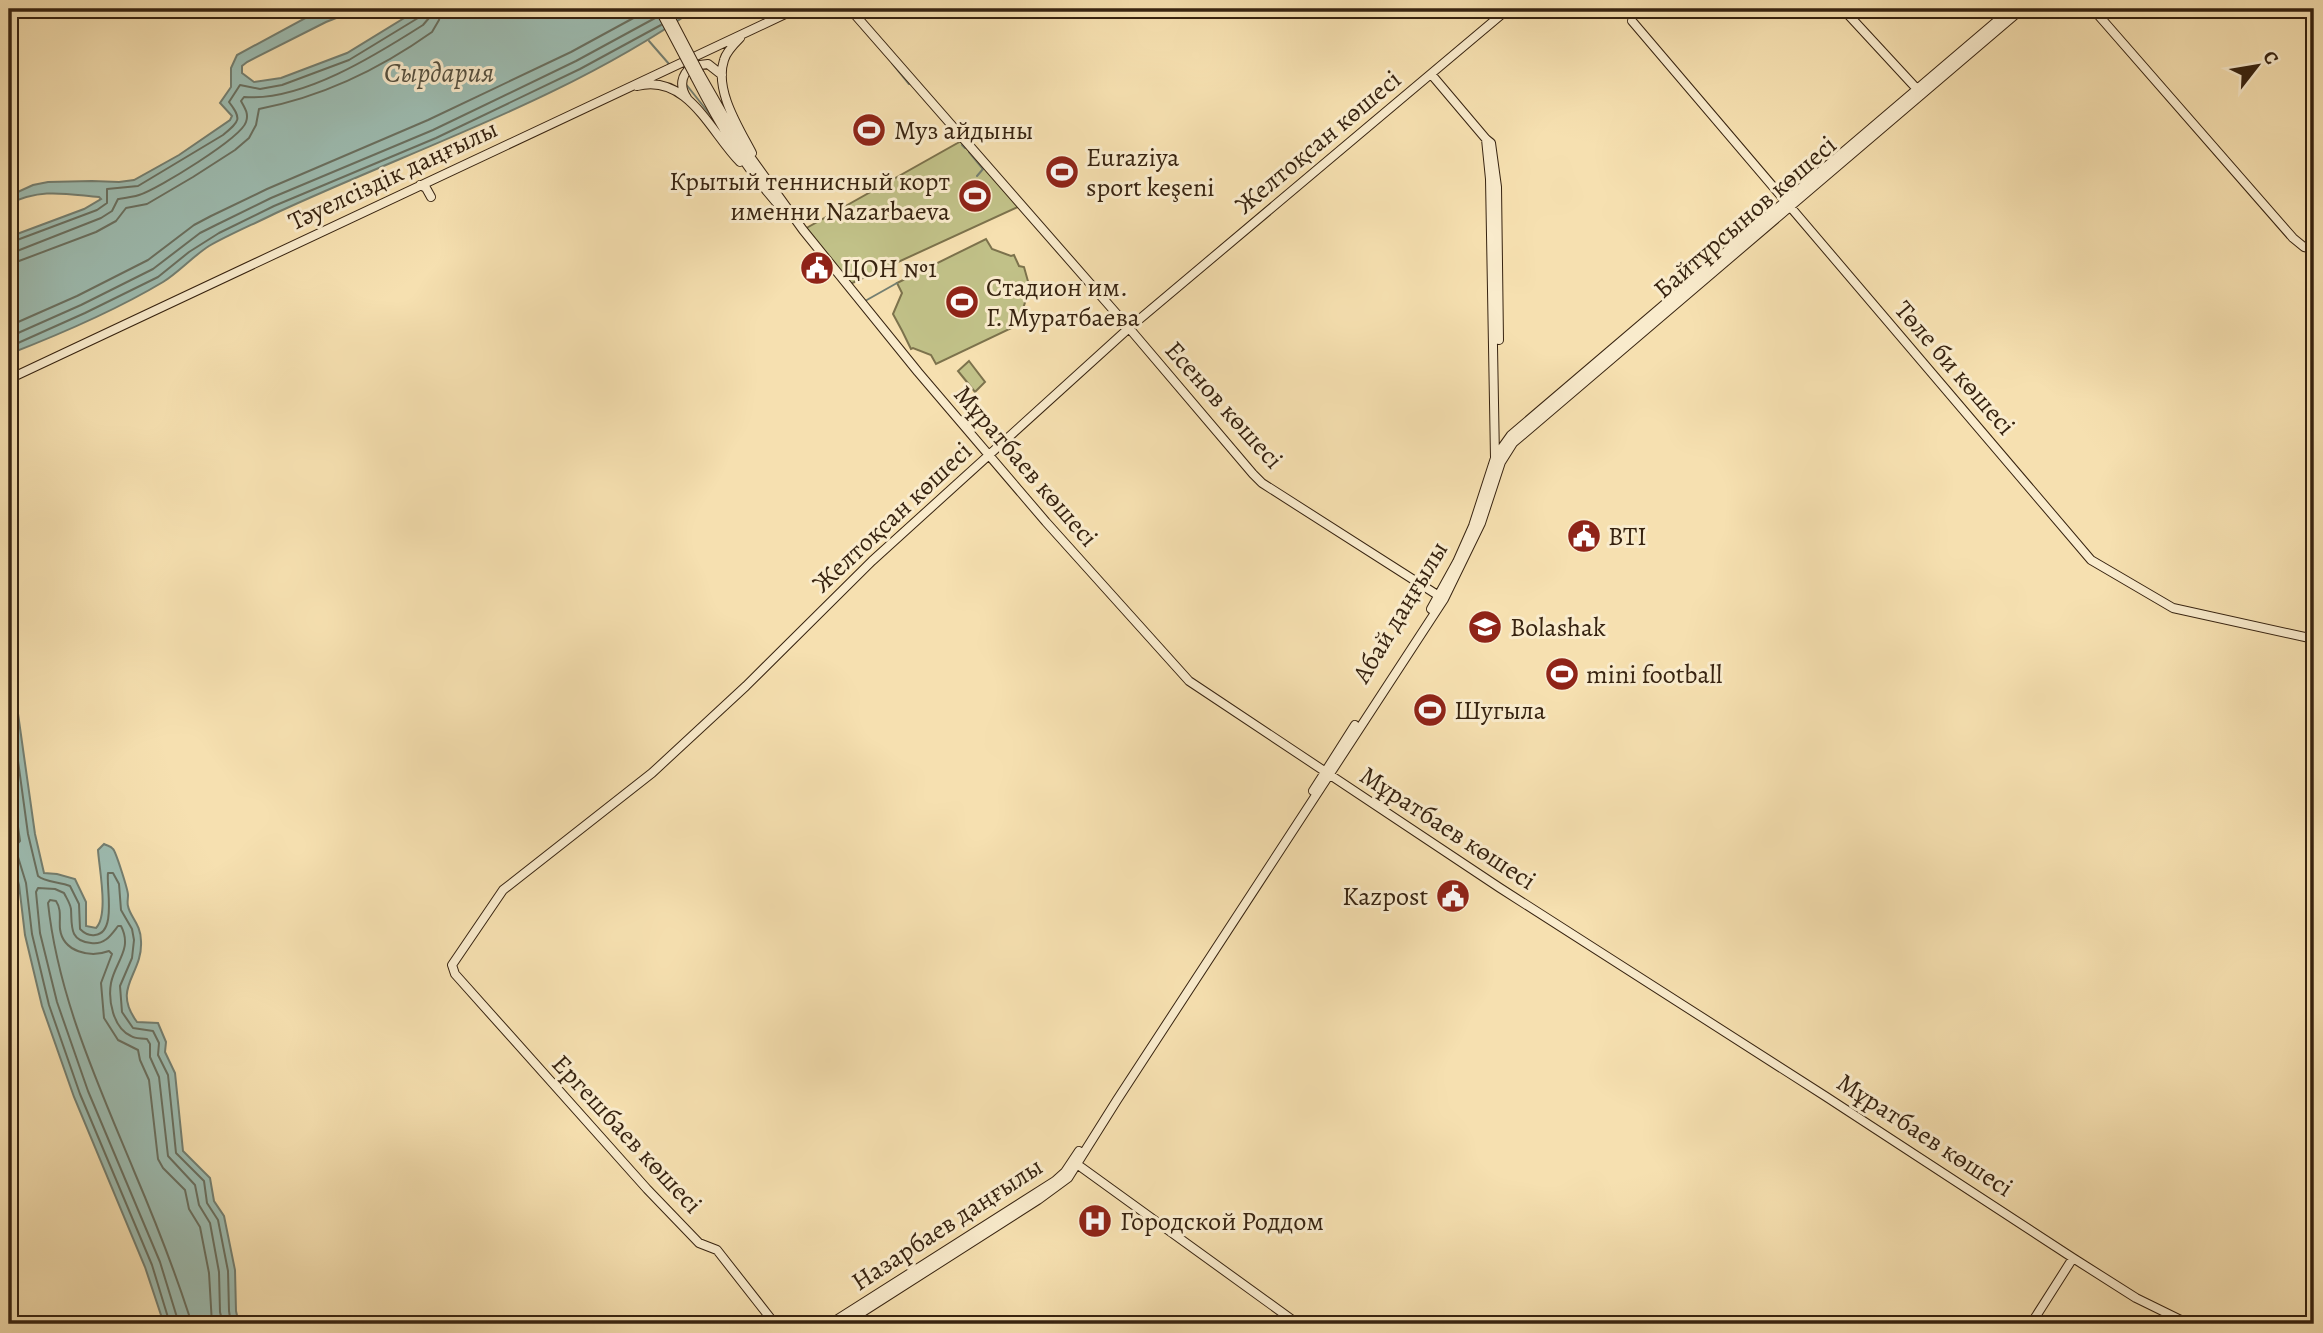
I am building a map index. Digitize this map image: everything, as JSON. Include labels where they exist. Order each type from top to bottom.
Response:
[{"type":"street","points":[[659,9],[731,140],[765,183]]},
{"type":"street","points":[[666,9],[697,76]]},
{"type":"street","name":"Тәуелсіздік даңғылы","points":[[9,379],[796,9]]},
{"type":"street","name":"Есенов көшесі","points":[[850,9],[1262,483],[1439,596]]},
{"type":"street","name":"Желтоқсан көшесі","points":[[452,965],[503,890],[652,772],[746,686],[869,564],[1129,328],[1508,9]]},
{"type":"street","points":[[1843,9],[1917,92]]},
{"type":"street","name":"Байтұрсынов көшесі","points":[[1501,447],[2011,9]]},
{"type":"street","name":"Байтұрсынов көшесі","points":[[1917,92],[2022,9]]},
{"type":"street","points":[[2093,9],[2292,239],[2304,247],[2314,249]]},
{"type":"street","name":"Төле би көшесі","points":[[1632,21],[2091,560],[2173,608],[2314,639]]},
{"type":"street","points":[[746,32],[728,52],[723,61],[722,75],[726,97],[765,183]]},
{"type":"street","points":[[691,103],[682,84],[688,69],[697,64],[708,64],[718,69],[722,75]]},
{"type":"street","points":[[1431,74],[1489,141],[1497,187],[1501,447],[1498,460]]},
{"type":"street","points":[[621,91],[643,85],[662,84],[679,92],[707,120],[736,157],[765,183]]},
{"type":"street","name":"Абай даңғылы","points":[[1148,1045],[1444,599],[1476,527],[1498,460],[1489,141]]},
{"type":"street","name":"Мұратбаев көшесі","points":[[765,183],[989,456],[1189,681],[1510,895],[2073,1258],[2136,1298],[2189,1324]]},
{"type":"street","points":[[420,185],[426,188],[431,197]]},
{"type":"street","name":"Байтұрсынов көшесі","points":[[1498,460],[1513,443],[1786,204]]},
{"type":"street","points":[[1500,423],[1507,432],[1520,428]]},
{"type":"street","name":"Абай даңғылы","points":[[1075,1163],[1327,774],[1439,596],[1476,527]]},
{"type":"street","name":"Ергешбаев көшесі","points":[[452,965],[455,974],[647,1189],[699,1243],[717,1250],[775,1324]]},
{"type":"street","name":"Назарбаев даңғылы","points":[[844,1324],[1069,1177],[1148,1045]]},
{"type":"street","points":[[1075,1163],[1298,1324]]},
{"type":"street","name":"Назарбаев даңғылы","points":[[830,1324],[1055,1181],[1075,1163]]},
{"type":"street","points":[[2031,1324],[2073,1258]]},
{"type":"green space","points":[[963,140],[1020,206],[848,285],[803,230]]},
{"type":"green space","name":"Стадион им. Г. Муратбаева","points":[[986,239],[992,249],[1014,255],[1019,266],[1024,267],[1031,292],[1028,293],[1022,312],[1026,321],[936,364],[931,355],[911,349],[893,314],[902,293],[897,283]]},
{"type":"green space","points":[[969,361],[985,382],[975,392],[958,371]]},
{"type":"green space","name":"mini football","points":[[1562,662],[1573,670],[1562,687],[1550,679]]},
{"type":"water","name":"Сырдария","points":[[322,9],[359,9],[326,22],[247,62],[242,66],[242,73],[254,82],[281,78],[347,53],[419,9],[695,9],[595,70],[490,120],[234,233],[209,246],[169,278],[127,302],[9,354],[9,237],[84,209],[101,199],[53,193],[32,196],[9,204],[9,196],[33,185],[48,182],[134,180],[179,155],[230,120],[232,116],[220,103],[231,87],[231,68],[237,55]]},
{"type":"water","points":[[9,650],[35,834],[44,873],[75,879],[86,902],[86,926],[96,928],[100,922],[103,902],[98,850],[104,844],[115,852],[126,886],[129,910],[141,935],[138,963],[127,990],[127,999],[137,1022],[158,1023],[166,1042],[165,1052],[175,1073],[183,1151],[210,1178],[214,1201],[224,1216],[235,1270],[239,1324],[164,1324],[145,1267],[74,1097],[42,1006],[25,935],[19,885],[9,849]]},
{"type":"waterway","points":[[649,41],[669,64]]},
{"type":"waterway","points":[[892,63],[909,84]]},
{"type":"waterway","points":[[685,83],[712,117]]},
{"type":"waterway","points":[[962,145],[965,148]]},
{"type":"waterway","points":[[969,152],[983,169],[977,176]]},
{"type":"waterway","points":[[865,301],[897,283]]},
{"type":"place","name":"Муз айдыны","points":[[869,130]]},
{"type":"place","name":"Euraziya sport keşeni","points":[[1062,172]]},
{"type":"place","name":"Крытый теннисный корт именни Nazarbaeva","points":[[975,196]]},
{"type":"place","name":"ЦОН №1","points":[[817,268]]},
{"type":"place","name":"Стадион им. Г. Муратбаева","points":[[962,302]]},
{"type":"place","name":"BTI","points":[[1584,536]]},
{"type":"place","name":"Bolashak","points":[[1485,627]]},
{"type":"place","name":"mini football","points":[[1562,674]]},
{"type":"place","name":"Шугыла","points":[[1430,710]]},
{"type":"place","name":"Kazpost","points":[[1453,896]]},
{"type":"place","name":"Городской Роддом","points":[[1095,1221]]}]
